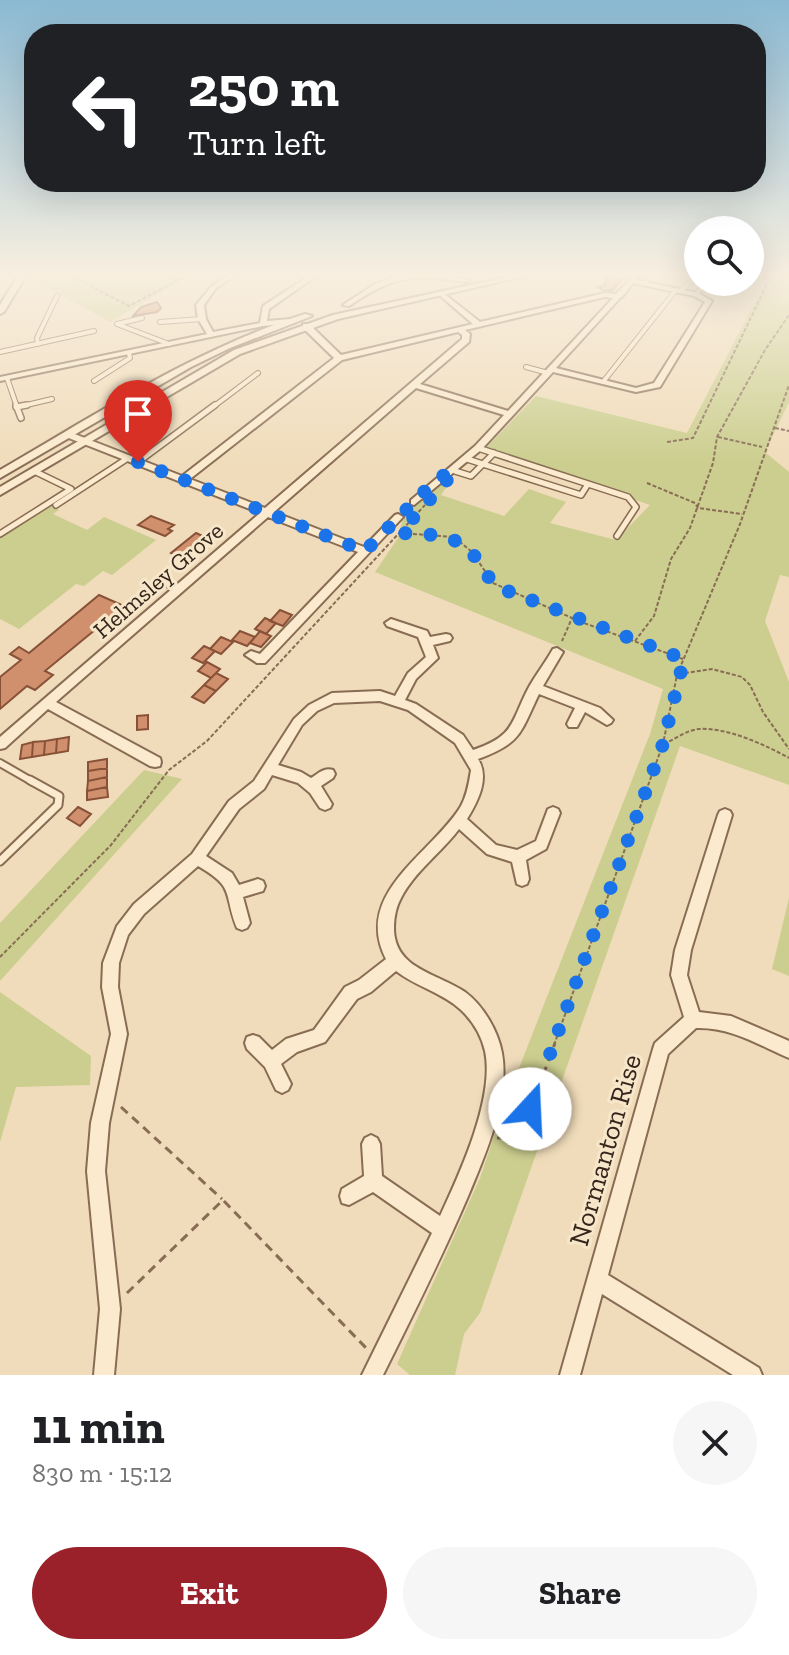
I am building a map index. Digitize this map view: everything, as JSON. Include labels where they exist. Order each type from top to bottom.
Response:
[{"type":"street","points":[[4,379],[196,338]]},
{"type":"street","points":[[0,475],[241,338]]},
{"type":"street","points":[[319,338],[339,358]]},
{"type":"street","points":[[183,480],[339,358],[425,338]]},
{"type":"street","name":"Helmsley Grove","points":[[0,744],[466,338]]},
{"type":"street","points":[[414,502],[438,478],[455,471],[581,338]]},
{"type":"street","points":[[550,371],[636,390],[657,385],[687,338]]},
{"type":"street","points":[[0,492],[205,368],[271,339]]},
{"type":"street","points":[[414,385],[510,414]]},
{"type":"street","points":[[69,435],[365,551]]},
{"type":"street","points":[[251,655],[261,660],[398,517]]},
{"type":"street","points":[[391,623],[414,629],[428,642],[432,658],[412,676],[398,702]]},
{"type":"street","points":[[428,642],[446,638]]},
{"type":"street","points":[[472,756],[506,742],[518,731],[535,688],[557,652]]},
{"type":"street","points":[[535,688],[582,705],[607,720]]},
{"type":"street","points":[[104,1375],[110,1309],[96,1171],[106,1093],[119,1034],[110,987],[111,963],[122,931],[139,909],[197,858],[234,805],[259,785],[285,741],[313,708],[332,698],[358,695],[398,702],[432,719],[459,739],[478,770],[473,800],[401,881],[390,903],[385,924],[387,942],[397,960],[420,980],[458,998],[487,1031],[495,1058],[494,1090],[479,1138],[443,1229],[375,1368]]},
{"type":"street","points":[[47,703],[155,762]]},
{"type":"street","points":[[573,724],[582,705]]},
{"type":"street","points":[[271,769],[313,784],[325,804]]},
{"type":"street","points":[[313,784],[328,774]]},
{"type":"street","points":[[458,819],[492,850],[518,857],[541,845],[553,813]]},
{"type":"street","points":[[725,815],[687,937],[679,975],[693,1020],[714,1019],[744,1028],[789,1050]]},
{"type":"street","points":[[518,857],[522,879]]},
{"type":"street","points":[[197,858],[225,873],[238,892],[242,923]]},
{"type":"street","points":[[238,892],[258,886]]},
{"type":"street","points":[[271,1061],[292,1045],[319,1036],[351,993],[365,986],[397,960]]},
{"type":"street","name":"Normanton Rise","points":[[570,1375],[661,1049],[693,1020]]},
{"type":"street","points":[[253,1043],[271,1061],[282,1084]]},
{"type":"street","points":[[371,1144],[373,1181]]},
{"type":"street","points":[[373,1181],[443,1229]]},
{"type":"street","points":[[349,1196],[373,1181]]},
{"type":"street","points":[[596,1279],[752,1375]]},
{"type":"lane","points":[[37,338],[38,344]]},
{"type":"lane","points":[[0,352],[63,338]]},
{"type":"lane","points":[[154,338],[169,344]]},
{"type":"lane","points":[[603,382],[639,338]]},
{"type":"lane","points":[[94,381],[130,358],[129,353]]},
{"type":"lane","points":[[526,367],[550,371]]},
{"type":"lane","points":[[56,505],[133,460],[258,373]]},
{"type":"lane","points":[[4,379],[21,418]]},
{"type":"lane","points":[[16,407],[52,399]]},
{"type":"lane","points":[[478,448],[634,501],[636,507],[617,536]]},
{"type":"lane","points":[[455,471],[471,476],[494,453]]},
{"type":"lane","points":[[467,459],[581,495],[588,484]]},
{"type":"lane","points":[[0,534],[71,489],[34,471]]},
{"type":"lane","points":[[163,581],[179,589]]},
{"type":"lane","points":[[0,763],[59,796],[58,805],[0,861]]},
{"type":"path","points":[[667,442],[693,438],[741,338]]},
{"type":"path","points":[[635,641],[654,616],[671,559],[690,528],[713,463],[717,437],[773,338]]},
{"type":"path","points":[[479,1138],[520,1138],[663,744],[677,675],[743,514],[764,447],[789,385]]},
{"type":"path","points":[[773,428],[789,431]]},
{"type":"path","points":[[717,437],[764,447]]},
{"type":"path","points":[[647,483],[695,503],[698,508]]},
{"type":"path","points":[[0,957],[111,845],[169,770],[207,741],[430,500]]},
{"type":"path","points":[[698,508],[743,514]]},
{"type":"path","points":[[400,533],[454,537],[472,552],[493,583],[572,618],[684,659]]},
{"type":"path","points":[[557,652],[572,618]]},
{"type":"path","points":[[677,675],[707,667],[721,668],[741,677],[757,694],[759,706],[789,749]]},
{"type":"path","points":[[663,744],[696,729],[708,730],[763,745],[789,758]]},
{"type":"path","points":[[106,1093],[223,1200],[375,1368]]},
{"type":"path","points":[[110,1309],[223,1200]]},
{"type":"green space","points":[[736,338],[789,338],[789,402],[765,452],[789,472],[789,577],[780,575],[765,621],[789,682],[789,785],[680,746],[480,1313],[464,1334],[455,1375],[410,1375],[397,1364],[480,1178],[503,1109],[650,734],[663,689],[375,572],[398,538],[403,517],[440,482],[453,478],[441,495],[504,516],[529,489],[566,502],[550,523],[616,540],[650,505],[486,448],[536,396],[687,433]]},
{"type":"green space","points":[[115,462],[51,506],[59,510],[53,514],[87,530],[104,517],[156,540],[112,575],[103,571],[84,586],[76,584],[19,629],[0,619],[0,536]]},
{"type":"green space","points":[[144,770],[182,779],[0,981],[0,923]]},
{"type":"green space","points":[[789,898],[789,976],[772,969]]},
{"type":"green space","points":[[0,992],[91,1056],[90,1085],[16,1087],[0,1142]]},
{"type":"building","points":[[151,516],[174,525],[168,529],[172,531],[165,536],[138,525]]},
{"type":"building","points":[[196,533],[207,538],[182,558],[171,553]]},
{"type":"building","points":[[99,595],[124,606],[45,671],[53,675],[35,690],[27,686],[0,709],[0,677],[21,660],[10,654],[19,647],[29,653]]},
{"type":"building","points":[[280,610],[292,615],[283,626],[270,621]]},
{"type":"building","points":[[265,618],[276,623],[266,634],[255,629]]},
{"type":"building","points":[[240,631],[255,637],[247,646],[232,640]]},
{"type":"building","points":[[260,631],[271,636],[261,647],[250,643]]},
{"type":"building","points":[[221,637],[233,642],[221,654],[210,649]]},
{"type":"building","points":[[204,646],[215,651],[203,663],[192,658]]},
{"type":"building","points":[[207,662],[220,669],[211,678],[198,671]]},
{"type":"building","points":[[216,673],[228,679],[216,691],[204,685]]},
{"type":"building","points":[[204,685],[216,691],[204,703],[192,697]]},
{"type":"building","points":[[148,715],[148,729],[137,730],[137,716]]},
{"type":"building","points":[[69,737],[68,751],[56,753],[57,739]]},
{"type":"building","points":[[57,739],[56,753],[44,755],[45,741]]},
{"type":"building","points":[[45,741],[44,755],[32,757],[33,742]]},
{"type":"building","points":[[33,742],[32,757],[20,759],[22,745]]},
{"type":"building","points":[[107,759],[107,768],[88,771],[88,762]]},
{"type":"building","points":[[107,768],[107,777],[88,781],[88,771]]},
{"type":"building","points":[[107,777],[107,787],[87,791],[88,781]]},
{"type":"building","points":[[107,787],[108,797],[87,800],[87,791]]},
{"type":"building","points":[[78,807],[91,814],[80,826],[67,818]]},
{"type":"route","points":[[138,462],[365,551],[438,478],[455,471],[400,533],[454,537],[472,552],[486,576],[505,590],[684,659],[677,675],[663,744],[530,1109]]}]
